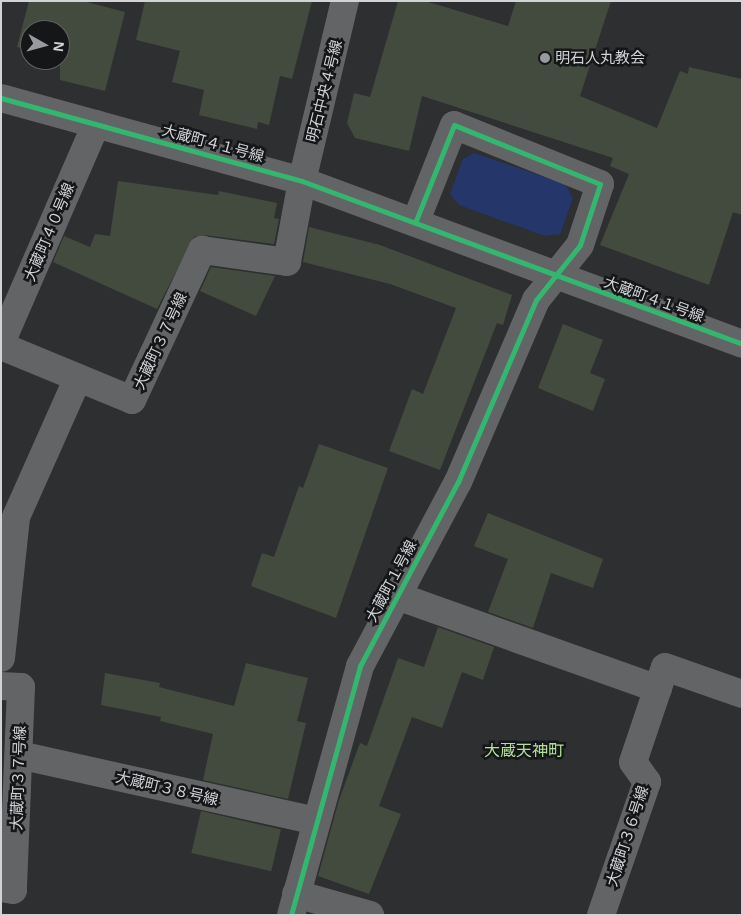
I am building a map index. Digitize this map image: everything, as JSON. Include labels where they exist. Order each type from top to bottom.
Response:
[{"type":"street","name":"明石中央４号線","points":[[302,181],[346,1]]},
{"type":"street","name":"大蔵町４１号線","points":[[1,98],[302,181],[742,344]]},
{"type":"street","name":"大蔵町４０号線","points":[[3,336],[96,124]]},
{"type":"street","points":[[415,223],[454,125],[600,184],[580,245],[557,277]]},
{"type":"street","name":"大蔵町３７号線","points":[[78,378],[132,400],[202,250],[287,262],[302,181]]},
{"type":"street","name":"大蔵町１号線","points":[[293,904],[360,666],[458,482],[536,300],[557,277]]},
{"type":"street","points":[[1,658],[16,517],[78,378],[6,348],[3,336]]},
{"type":"street","points":[[397,596],[658,689]]},
{"type":"street","name":"大蔵町３６号線","points":[[601,915],[647,782],[633,762],[665,667],[742,694]]},
{"type":"street","name":"大蔵町３７号線","points":[[1,686],[21,687],[19,755],[7,889]]},
{"type":"street","name":"大蔵町３８号線","points":[[19,755],[316,821]]},
{"type":"street","points":[[293,904],[370,915]]},
{"type":"shaded area","points":[[474,153],[565,184],[573,198],[560,234],[545,236],[459,205],[450,194],[463,159]]},
{"type":"building","points":[[29,1],[83,1],[125,12],[105,91],[60,80],[60,70],[70,70],[70,20],[24,20]]},
{"type":"building","points":[[145,1],[312,1],[292,79],[280,76],[269,125],[258,122],[257,129],[199,115],[204,90],[172,82],[180,51],[136,40]]},
{"type":"building","points":[[398,1],[425,1],[508,26],[516,1],[611,1],[580,96],[657,128],[680,71],[688,74],[689,67],[742,79],[742,215],[733,212],[709,285],[600,245],[629,174],[610,166],[613,158],[422,96],[409,151],[355,138],[347,123],[354,93],[370,97]]},
{"type":"building","points":[[20,36],[20,48],[17,47]]},
{"type":"building","points":[[118,181],[218,195],[219,191],[277,203],[274,218],[279,219],[274,244],[204,235],[194,237],[157,309],[53,262],[64,236],[90,247],[95,234],[110,236]]},
{"type":"building","points":[[309,227],[380,245],[512,295],[503,325],[497,323],[440,470],[389,451],[412,389],[423,394],[456,308],[390,284],[303,262]]},
{"type":"building","points":[[211,267],[275,276],[256,316],[200,291]]},
{"type":"building","points":[[563,324],[603,340],[590,373],[605,379],[593,411],[538,388]]},
{"type":"building","points":[[319,444],[388,468],[336,618],[251,586],[262,553],[274,557],[299,486],[303,488]]},
{"type":"building","points":[[488,513],[603,559],[593,588],[551,573],[533,628],[488,612],[508,559],[474,546]]},
{"type":"building","points":[[438,627],[494,647],[483,680],[462,672],[442,728],[412,717],[379,806],[401,814],[369,894],[318,876],[339,800],[360,743],[367,746],[398,658],[424,667]]},
{"type":"building","points":[[246,663],[308,678],[297,721],[306,723],[288,799],[203,780],[213,734],[160,721],[161,717],[101,705],[105,673],[160,683],[159,687],[234,706]]},
{"type":"building","points":[[201,811],[281,829],[271,871],[191,853]]},
{"type":"cycle path","points":[[1,98],[302,181],[742,344]]},
{"type":"cycle path","points":[[291,915],[360,666],[458,482],[536,300],[580,245],[600,184],[454,125],[415,223]]},
{"type":"place","name":"明石人丸教会","points":[[545,58]]},
{"type":"district","name":"大蔵天神町","points":[[524,751]]}]
